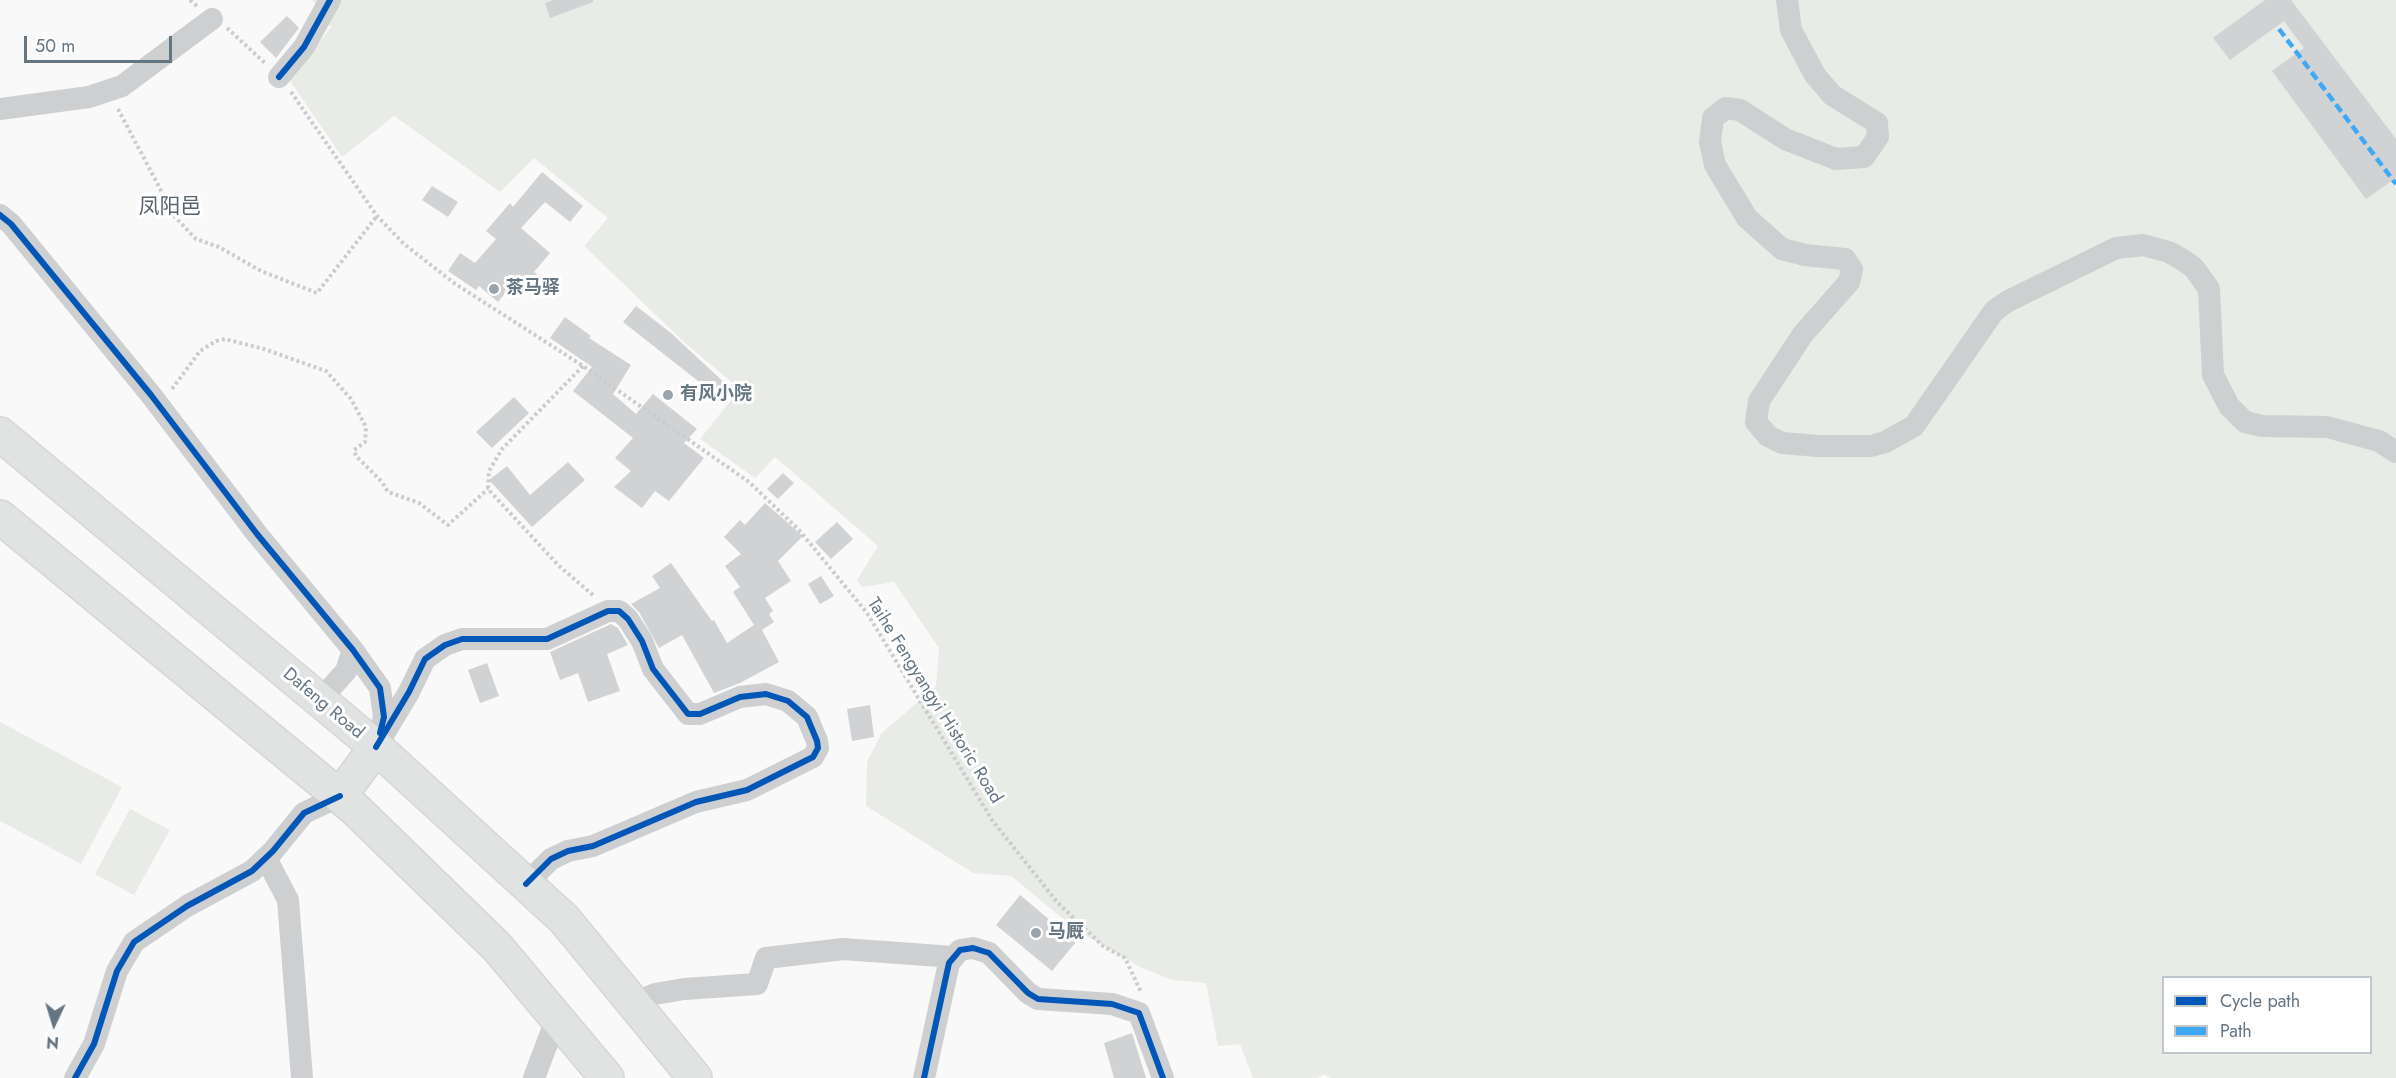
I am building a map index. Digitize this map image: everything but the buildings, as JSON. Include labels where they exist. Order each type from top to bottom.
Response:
[{"type":"highway","name":"Dafeng Road","points":[[0,434],[376,747],[564,919],[695,1078]]},
{"type":"highway","points":[[0,517],[340,796],[497,947],[607,1078]]},
{"type":"highway","points":[[340,796],[376,747]]},
{"type":"street","points":[[279,77],[304,47],[330,0]]},
{"type":"street","points":[[1787,0],[1791,30],[1815,75],[1832,95],[1877,123],[1878,138],[1864,157],[1836,159],[1785,139],[1740,110],[1726,108],[1713,118],[1710,142],[1715,165],[1747,218],[1782,249],[1805,255],[1845,259],[1852,269],[1849,282],[1803,334],[1759,401],[1756,422],[1768,435],[1782,443],[1848,447],[1871,446],[1896,437],[1914,426],[1920,419],[1994,311],[2008,301],[2116,248],[2143,245],[2169,252],[2183,260],[2194,268],[2209,289],[2213,375],[2229,406],[2245,422],[2262,426],[2327,428],[2379,441],[2396,452]]},
{"type":"street","points":[[0,109],[89,97],[122,86],[212,19]]},
{"type":"street","points":[[0,215],[11,224],[160,406],[257,534],[353,650],[380,688],[384,717],[376,747]]},
{"type":"street","points":[[376,747],[409,692],[425,659],[446,645],[462,639],[547,639],[613,611],[619,611],[628,619],[642,641],[653,669],[688,714],[700,714],[741,697],[766,694],[788,701],[807,717],[818,748],[813,757],[747,790],[696,802],[593,846],[568,851],[551,859],[526,884]]},
{"type":"street","points":[[319,701],[346,671],[353,650]]},
{"type":"street","points":[[75,1078],[94,1044],[117,972],[134,942],[188,906],[252,871],[304,813],[340,796]]},
{"type":"street","points":[[266,858],[288,900],[290,911],[302,1078]]},
{"type":"street","points":[[924,1078],[945,975],[960,950],[973,948],[989,953],[1028,993],[1038,999],[1112,1004],[1139,1013],[1163,1078]]},
{"type":"street","points":[[634,1003],[655,994],[684,989],[757,984],[766,957],[843,949],[954,957]]},
{"type":"street","points":[[534,1078],[557,1017]]},
{"type":"path","points":[[108,90],[175,217],[195,239],[219,247],[261,272],[317,293],[377,216]]},
{"type":"path","points":[[160,406],[200,351],[216,340],[225,339],[264,348],[326,371],[351,399],[366,427],[365,442],[354,450],[356,456],[382,482],[388,492],[419,503],[448,525],[488,489],[489,471],[502,448],[583,366]]},
{"type":"path","points":[[488,489],[558,565],[613,611]]},
{"type":"shaded area","points":[[312,0],[2396,0],[2396,1078],[1331,1078],[1325,1074],[1316,1078],[1253,1078],[1240,1044],[1218,1046],[1206,983],[1172,980],[1140,967],[1078,931],[1011,876],[973,873],[866,806],[867,762],[881,734],[936,686],[939,648],[894,582],[862,587],[857,580],[878,546],[775,457],[755,478],[700,439],[740,389],[684,342],[584,246],[608,218],[534,158],[500,192],[394,116],[342,157],[290,81],[331,27]]},
{"type":"shaded area","points":[[0,722],[122,787],[81,864],[0,821]]},
{"type":"shaded area","points":[[130,809],[170,830],[134,895],[95,874]]},
{"type":"marked path","points":[[2279,29],[2396,184]]},
{"type":"cycle path","points":[[279,77],[304,47],[330,0]]},
{"type":"cycle path","points":[[0,215],[11,224],[151,395],[257,534],[353,650],[380,688],[384,717],[380,733]]},
{"type":"cycle path","points":[[376,747],[409,692],[425,659],[445,645],[462,639],[547,639],[608,611],[619,611],[628,619],[642,641],[653,669],[688,714],[700,714],[740,697],[766,694],[788,701],[807,717],[817,741],[818,748],[813,757],[747,790],[696,802],[593,846],[568,851],[551,859],[526,884]]},
{"type":"cycle path","points":[[75,1078],[94,1044],[117,971],[134,942],[187,906],[252,871],[273,851],[304,813],[340,796]]},
{"type":"cycle path","points":[[924,1078],[949,963],[960,950],[973,948],[989,953],[1028,993],[1038,999],[1112,1004],[1139,1013],[1163,1078]]},
{"type":"place","name":"茶马驿","points":[[494,289]]},
{"type":"place","name":"有风小院","points":[[668,395]]},
{"type":"place","name":"马厩","points":[[1036,933]]},
{"type":"district","name":"凤阳邑","points":[[170,208]]}]
